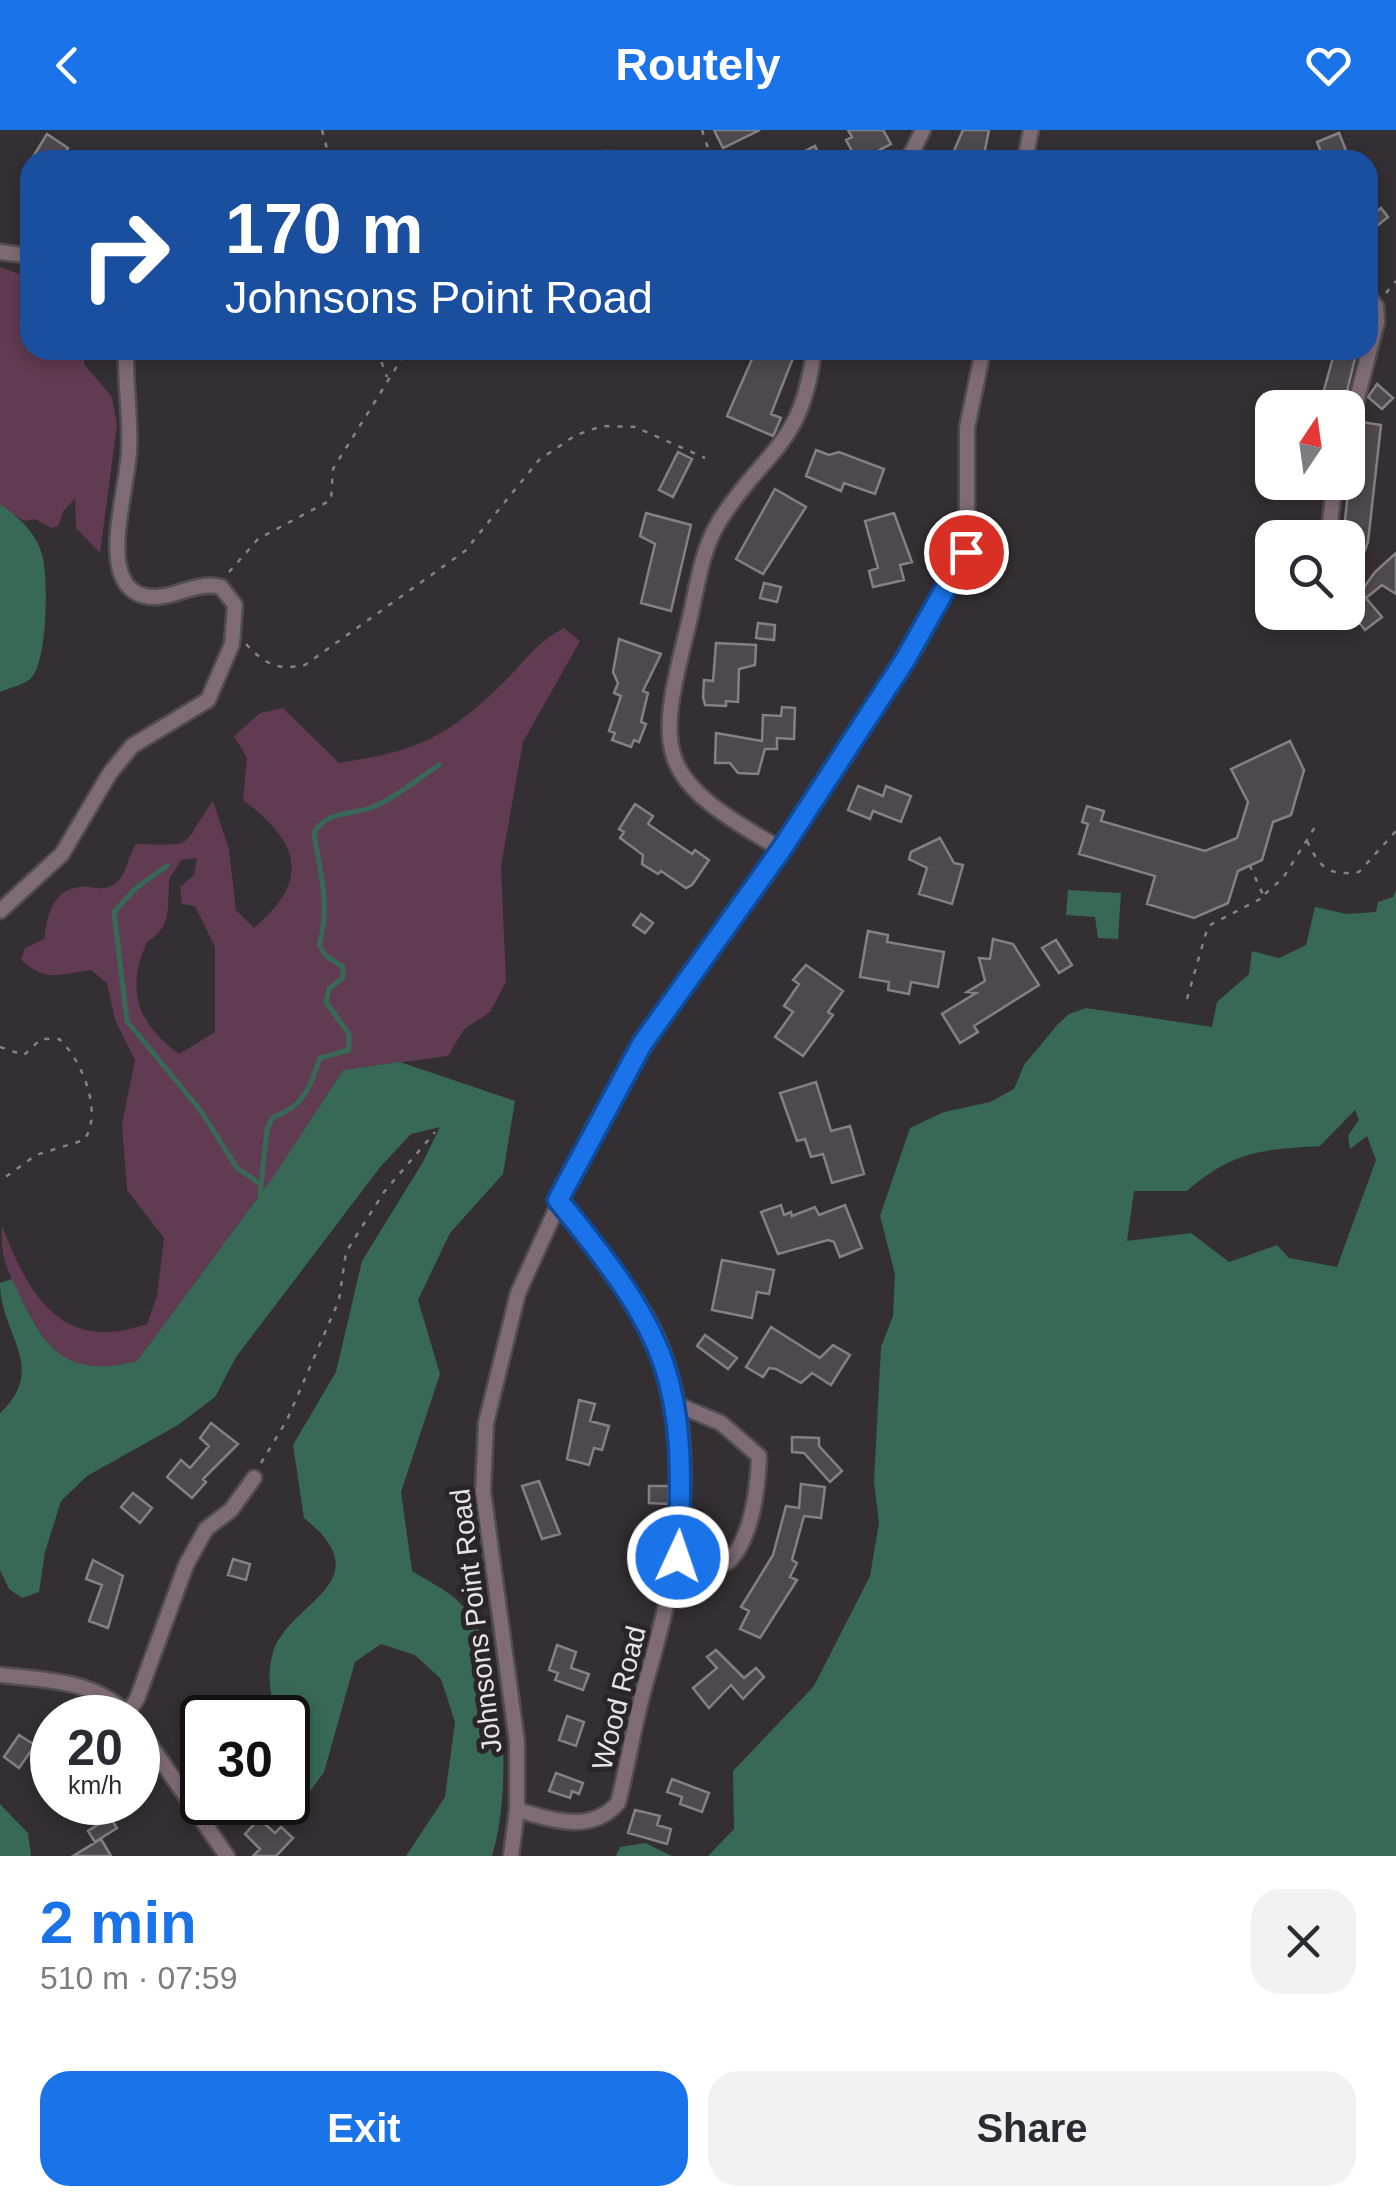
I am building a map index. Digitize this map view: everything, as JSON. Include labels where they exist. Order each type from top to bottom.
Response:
[{"type":"street","points":[[0,910],[62,854],[119,758],[208,700],[224,671],[234,632],[235,606],[221,587],[202,584],[162,596],[145,596],[130,589],[121,574],[121,515],[129,450],[126,360]]},
{"type":"street","points":[[781,850],[717,810],[689,783],[672,760],[667,724],[681,649],[710,538],[792,432],[803,408],[812,360]]},
{"type":"street","name":"Johnsons Point Road","points":[[511,1856],[517,1810],[518,1742],[483,1491],[486,1424],[518,1293],[558,1200],[642,1044],[781,850],[905,660],[966,552],[967,428],[980,360]]},
{"type":"street","points":[[1359,390],[1367,360]]},
{"type":"street","name":"Wood Road","points":[[517,1810],[582,1824],[604,1820],[618,1804],[678,1557],[682,1477],[678,1405],[662,1348],[638,1304],[558,1200]]},
{"type":"street","points":[[678,1405],[721,1424],[759,1456],[758,1488],[738,1552],[728,1562],[678,1557]]},
{"type":"street","points":[[138,1695],[186,1566],[206,1529],[231,1510],[254,1478]]},
{"type":"street","points":[[0,1675],[71,1683],[101,1695]]},
{"type":"street","points":[[160,1759],[228,1856]]},
{"type":"path","points":[[381,360],[387,378]]},
{"type":"path","points":[[221,587],[238,557],[258,539],[331,500],[333,469],[400,360]]},
{"type":"path","points":[[234,632],[269,665],[286,669],[305,666],[465,551],[539,460],[576,434],[602,426],[635,427],[705,458]]},
{"type":"path","points":[[1187,999],[1208,926],[1264,895],[1283,878],[1314,827]]},
{"type":"path","points":[[1308,841],[1323,869],[1334,875],[1358,872],[1396,831]]},
{"type":"path","points":[[1250,866],[1264,895]]},
{"type":"path","points":[[0,1047],[24,1055],[42,1039],[58,1039],[67,1046],[82,1074],[91,1125],[84,1140],[36,1155],[0,1180]]},
{"type":"path","points":[[254,1478],[287,1420],[339,1300],[346,1252],[384,1192],[435,1132]]},
{"type":"shaded area","points":[[0,267],[20,274],[20,360],[84,360],[112,397],[117,425],[100,553],[76,528],[75,499],[64,510],[58,526],[51,528],[35,519],[24,521],[0,505]]},
{"type":"shaded area","points":[[0,504],[20,520],[36,541],[43,558],[46,603],[43,641],[35,672],[26,682],[0,692]]},
{"type":"shaded area","points":[[564,628],[580,641],[523,742],[501,866],[506,982],[490,1012],[464,1029],[448,1056],[343,1070],[273,1177],[137,1361],[92,1366],[61,1355],[39,1330],[7,1268],[2,1226],[37,1296],[71,1325],[92,1331],[117,1331],[147,1324],[157,1296],[164,1238],[127,1190],[122,1124],[135,1060],[115,1020],[107,983],[91,970],[46,974],[21,960],[25,948],[44,939],[55,901],[78,887],[113,885],[121,877],[136,844],[169,845],[185,841],[213,801],[229,849],[236,910],[254,928],[285,893],[291,861],[276,831],[243,800],[247,758],[234,736],[260,713],[283,708],[339,763],[409,747],[463,718]],"holes":[[[197,858],[194,875],[180,887],[182,904],[195,906],[215,947],[215,1032],[179,1054],[145,1018],[139,1005],[137,976],[147,942],[165,923],[169,880],[181,860]]]},
{"type":"shaded area","points":[[1068,890],[1121,893],[1118,939],[1098,938],[1095,917],[1066,915]]},
{"type":"shaded area","points":[[1396,890],[1396,1856],[708,1856],[734,1829],[733,1771],[814,1686],[870,1576],[879,1523],[874,1482],[881,1347],[893,1316],[895,1274],[880,1216],[910,1128],[944,1112],[990,1102],[1014,1089],[1024,1065],[1058,1024],[1069,1014],[1086,1008],[1212,1027],[1217,1002],[1249,974],[1252,951],[1279,958],[1306,945],[1315,907],[1347,914],[1376,912],[1378,902],[1393,897]],"holes":[[[1355,1110],[1359,1120],[1348,1136],[1350,1149],[1367,1136],[1376,1160],[1337,1267],[1289,1258],[1277,1245],[1229,1262],[1191,1233],[1127,1241],[1134,1191],[1187,1191],[1233,1160],[1281,1149],[1320,1146]]]},
{"type":"shaded area","points":[[400,1062],[515,1101],[503,1174],[450,1233],[418,1300],[440,1374],[401,1492],[412,1571],[458,1601],[475,1624],[488,1653],[502,1723],[503,1760],[502,1796],[492,1856],[406,1856],[445,1797],[455,1722],[441,1679],[415,1655],[381,1644],[355,1662],[324,1772],[310,1791],[310,1695],[271,1695],[270,1684],[274,1649],[334,1574],[335,1558],[326,1540],[304,1518],[293,1445],[336,1372],[362,1261],[440,1127],[411,1134],[381,1166],[236,1357],[215,1397],[178,1425],[87,1476],[61,1501],[45,1552],[39,1592],[22,1598],[9,1589],[0,1570],[0,1413],[21,1381],[22,1365],[0,1283],[12,1279],[44,1337],[71,1360],[110,1366],[137,1361],[273,1177],[343,1070]]},
{"type":"shaded area","points":[[0,1804],[28,1833],[31,1856],[0,1856]]},
{"type":"shaded area","points":[[645,1843],[672,1856],[616,1856],[620,1847]]},
{"type":"building","points":[[714,130],[760,130],[723,148]]},
{"type":"building","points":[[848,130],[883,130],[891,144],[880,150],[852,150],[846,140],[852,137]]},
{"type":"building","points":[[963,130],[989,130],[985,150],[954,150]]},
{"type":"building","points":[[1339,133],[1346,150],[1320,150],[1317,142]]},
{"type":"building","points":[[47,134],[68,148],[67,150],[37,150]]},
{"type":"building","points":[[1381,208],[1388,217],[1378,225]]},
{"type":"building","points":[[752,360],[792,360],[771,414],[781,418],[773,436],[727,416]]},
{"type":"building","points":[[1332,360],[1355,360],[1347,390],[1324,390]]},
{"type":"building","points":[[1377,384],[1393,398],[1382,409],[1368,397]]},
{"type":"building","points":[[1365,422],[1381,425],[1365,550],[1365,520],[1345,520],[1347,500],[1365,500]]},
{"type":"building","points":[[816,450],[829,455],[839,452],[884,469],[875,494],[844,483],[841,491],[806,476]]},
{"type":"building","points":[[678,452],[692,459],[673,497],[659,490]]},
{"type":"building","points":[[775,489],[806,507],[763,574],[736,559]]},
{"type":"building","points":[[646,513],[691,525],[671,611],[641,603],[655,544],[640,536]]},
{"type":"building","points":[[894,513],[912,562],[900,565],[904,580],[873,587],[869,571],[878,568],[865,521]]},
{"type":"building","points":[[1396,553],[1396,594],[1382,585],[1366,598],[1382,617],[1365,630],[1365,586]]},
{"type":"building","points":[[764,583],[781,587],[777,602],[760,598]]},
{"type":"building","points":[[758,623],[775,625],[774,640],[756,638]]},
{"type":"building","points":[[619,639],[661,654],[643,691],[648,693],[641,722],[646,724],[639,742],[634,740],[631,747],[612,740],[615,733],[609,731],[621,696],[614,693],[618,683],[613,672]]},
{"type":"building","points":[[716,643],[756,645],[755,665],[739,669],[738,702],[726,701],[726,706],[705,705],[703,697],[704,680],[713,681]]},
{"type":"building","points":[[782,707],[795,708],[794,739],[777,738],[777,749],[765,749],[758,774],[738,773],[730,763],[715,763],[716,733],[762,741],[763,715],[781,716]]},
{"type":"building","points":[[1290,741],[1304,770],[1291,815],[1273,822],[1262,860],[1238,871],[1228,903],[1194,918],[1147,904],[1155,876],[1079,854],[1088,824],[1082,822],[1087,806],[1104,811],[1101,821],[1205,851],[1237,838],[1248,802],[1231,769]]},
{"type":"building","points":[[858,786],[883,796],[886,786],[911,796],[901,822],[873,811],[870,819],[848,810]]},
{"type":"building","points":[[635,804],[653,816],[648,824],[692,854],[695,850],[709,860],[692,885],[686,888],[642,864],[643,855],[620,838],[624,832],[619,829]]},
{"type":"building","points":[[940,838],[954,863],[963,865],[952,904],[919,894],[927,868],[909,859],[911,852]]},
{"type":"building","points":[[641,914],[653,923],[645,933],[633,925]]},
{"type":"building","points":[[868,931],[888,935],[887,942],[944,952],[938,987],[911,982],[909,994],[888,990],[889,982],[860,977]]},
{"type":"building","points":[[993,939],[1013,944],[1039,985],[974,1026],[978,1032],[960,1043],[942,1014],[976,993],[967,992],[985,981],[979,958],[990,959]]},
{"type":"building","points":[[1056,940],[1072,965],[1059,973],[1042,948]]},
{"type":"building","points":[[806,965],[843,991],[828,1012],[833,1015],[803,1056],[775,1037],[793,1012],[784,1006],[799,984],[793,980]]},
{"type":"building","points":[[816,1082],[831,1131],[850,1126],[864,1174],[832,1183],[823,1154],[811,1157],[805,1139],[797,1141],[780,1093]]},
{"type":"building","points":[[781,1205],[784,1215],[791,1212],[792,1216],[815,1207],[819,1215],[845,1205],[862,1248],[840,1257],[834,1242],[828,1240],[778,1254],[761,1212]]},
{"type":"building","points":[[722,1260],[774,1270],[769,1294],[757,1292],[752,1318],[712,1310]]},
{"type":"building","points":[[771,1327],[820,1358],[833,1345],[850,1355],[831,1385],[812,1373],[801,1383],[776,1369],[769,1368],[763,1377],[746,1367]]},
{"type":"building","points":[[705,1335],[737,1358],[728,1369],[697,1346]]},
{"type":"building","points":[[579,1400],[595,1404],[590,1421],[609,1426],[602,1450],[594,1448],[589,1465],[567,1459]]},
{"type":"building","points":[[211,1423],[238,1444],[203,1479],[206,1482],[192,1498],[167,1477],[181,1460],[190,1468],[209,1446],[200,1438]]},
{"type":"building","points":[[792,1437],[819,1438],[819,1446],[842,1471],[830,1482],[804,1453],[792,1452]]},
{"type":"building","points":[[539,1481],[560,1534],[542,1539],[522,1486]]},
{"type":"building","points":[[801,1484],[825,1487],[821,1518],[804,1516],[792,1560],[797,1563],[790,1577],[797,1580],[760,1638],[740,1629],[749,1611],[741,1607],[773,1555],[786,1506],[799,1508]]},
{"type":"building","points":[[649,1486],[669,1486],[668,1504],[649,1503]]},
{"type":"building","points":[[133,1493],[152,1508],[140,1523],[121,1507]]},
{"type":"building","points":[[233,1559],[250,1564],[246,1580],[228,1575]]},
{"type":"building","points":[[93,1560],[123,1576],[108,1628],[89,1621],[102,1585],[86,1579]]},
{"type":"building","points":[[646,1567],[662,1571],[659,1588],[642,1584]]},
{"type":"building","points":[[557,1645],[576,1652],[571,1668],[589,1674],[583,1690],[555,1680],[558,1673],[549,1670]]},
{"type":"building","points":[[716,1650],[744,1678],[756,1668],[764,1677],[743,1699],[731,1685],[709,1708],[693,1688],[717,1668],[707,1657]]},
{"type":"building","points":[[567,1716],[584,1722],[576,1746],[559,1740]]},
{"type":"building","points":[[19,1735],[30,1742],[30,1752],[19,1768],[4,1757]]},
{"type":"building","points":[[556,1773],[583,1783],[579,1794],[572,1791],[570,1798],[549,1791]]},
{"type":"building","points":[[672,1779],[709,1793],[702,1812],[680,1804],[682,1797],[667,1792]]},
{"type":"building","points":[[635,1810],[660,1816],[657,1825],[671,1829],[667,1844],[628,1833]]},
{"type":"building","points":[[97,1825],[117,1828],[95,1842],[88,1831]]},
{"type":"building","points":[[253,1825],[266,1825],[275,1833],[281,1827],[293,1838],[276,1856],[253,1856],[260,1849],[245,1834]]},
{"type":"building","points":[[101,1839],[111,1856],[73,1856]]},
{"type":"waterway","points":[[260,1194],[267,1129],[273,1117],[299,1102],[320,1058],[349,1050],[349,1034],[326,1002],[329,989],[343,978],[343,967],[326,956],[319,945],[324,903],[314,833],[331,817],[370,808],[439,765]]},
{"type":"waterway","points":[[167,866],[136,888],[114,912],[127,1021],[201,1111],[237,1168],[259,1183]]},
{"type":"route","points":[[678,1557],[682,1477],[678,1405],[662,1348],[638,1304],[558,1200],[593,1128],[642,1044],[781,850],[905,660],[966,552]]}]
